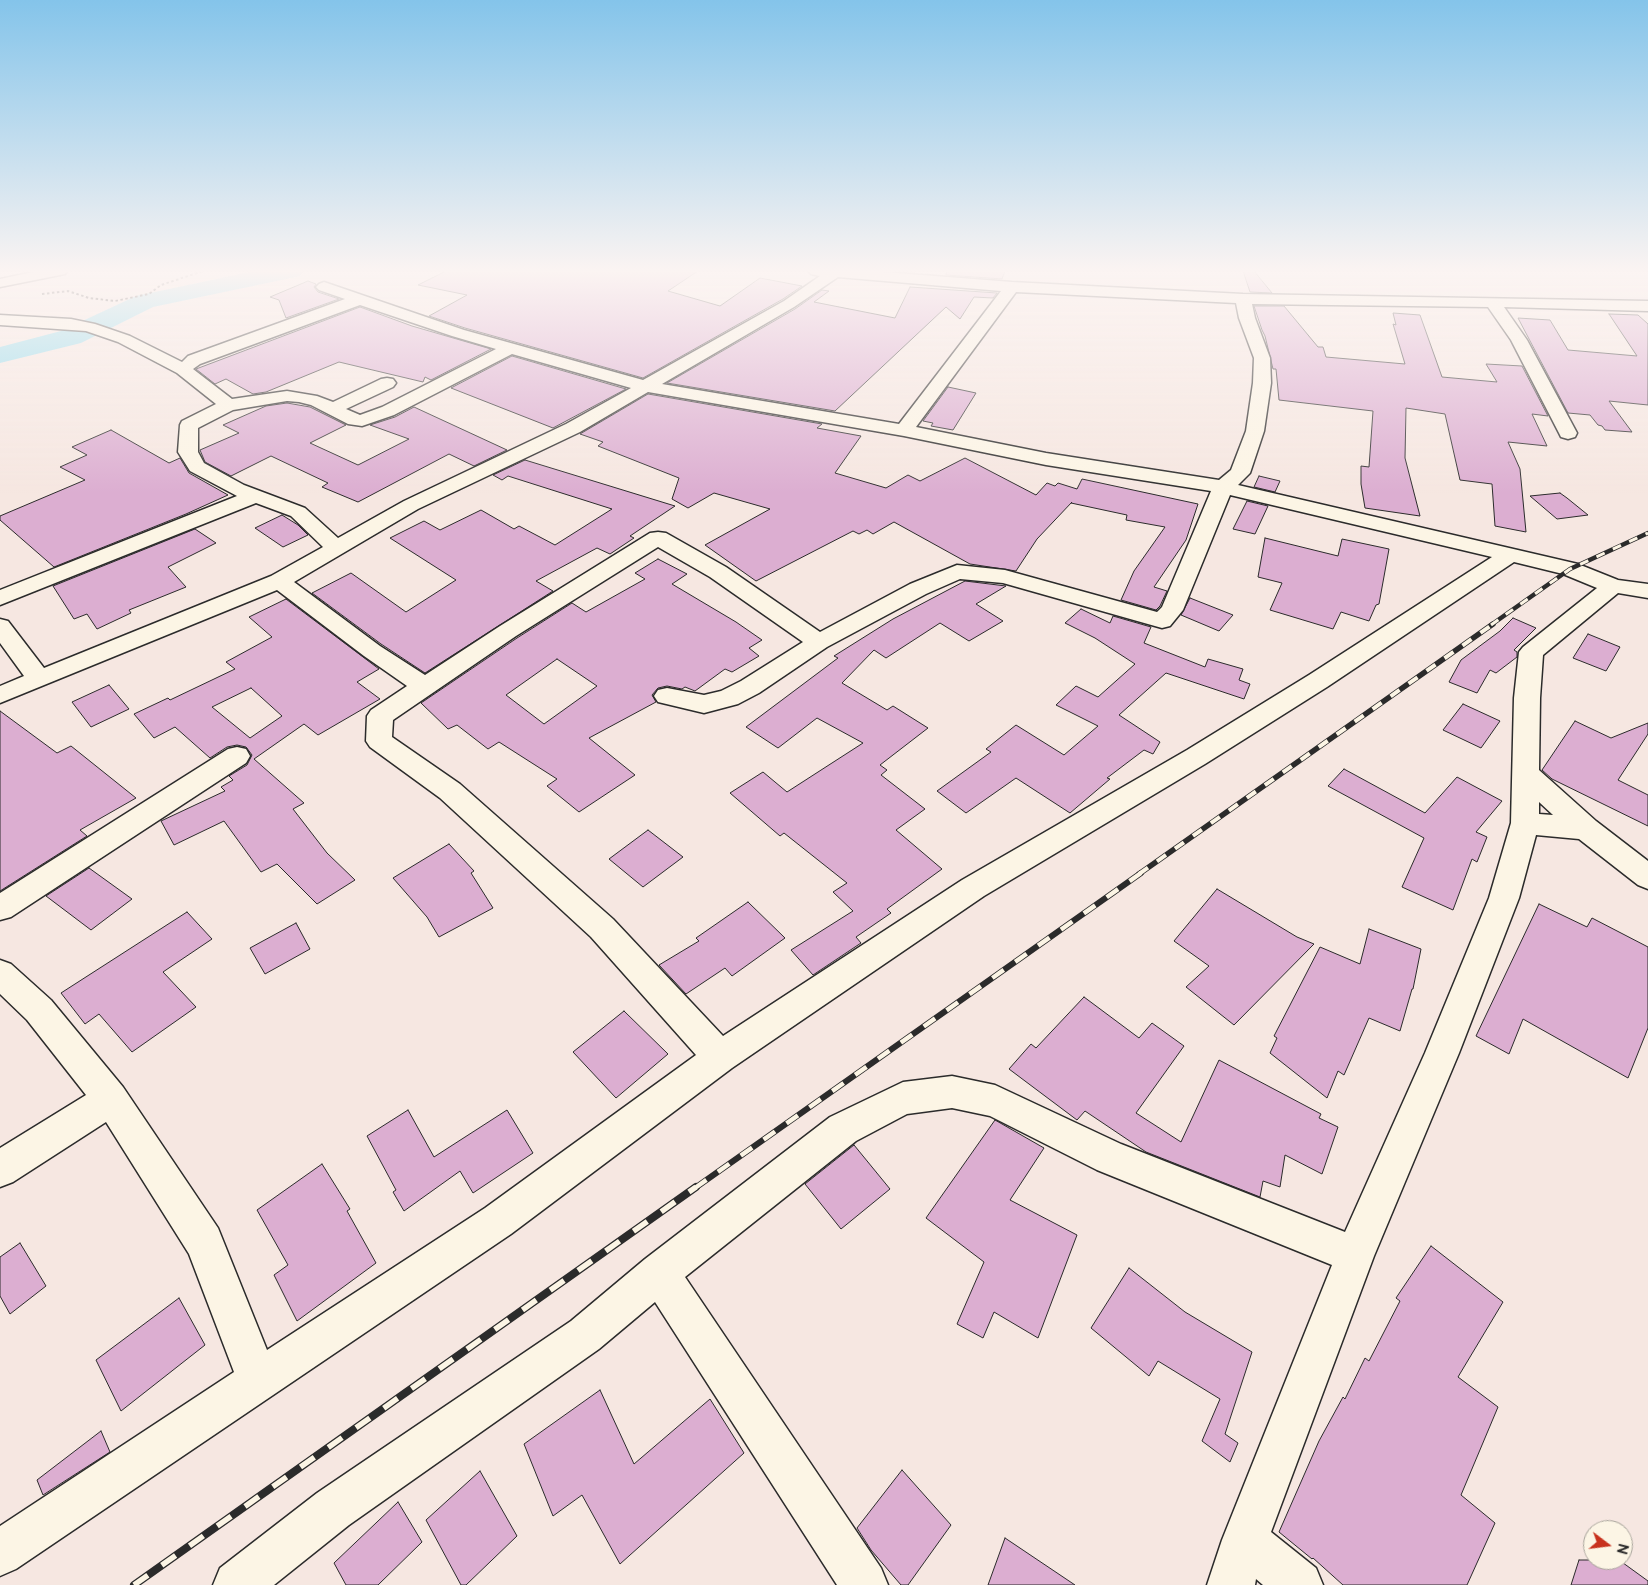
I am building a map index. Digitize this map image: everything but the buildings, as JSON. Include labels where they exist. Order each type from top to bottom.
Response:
[{"type":"street","points":[[136,345],[184,369],[228,405]]},
{"type":"street","points":[[184,369],[194,360],[235,345]]},
{"type":"street","points":[[499,345],[644,386],[904,430],[1046,459],[1223,487],[1570,569],[1613,586],[1648,591]]},
{"type":"street","points":[[0,695],[279,581],[411,505],[573,428],[717,345]]},
{"type":"street","points":[[904,430],[968,345]]},
{"type":"street","points":[[666,696],[704,704],[729,698],[750,687],[818,642],[918,589],[957,572],[1005,577],[1162,621],[1172,610],[1223,487],[1240,473],[1255,431],[1262,383],[1262,358],[1257,345]]},
{"type":"street","points":[[1522,345],[1568,433]]},
{"type":"street","points":[[336,548],[298,512],[253,497],[219,480],[197,466],[188,452],[189,425],[228,405],[287,396],[317,401],[354,420],[362,421],[374,417],[510,348]]},
{"type":"street","points":[[332,409],[387,383]]},
{"type":"street","points":[[0,598],[253,497]]},
{"type":"street","points":[[720,1057],[602,928],[450,792],[380,741],[380,716],[508,631],[658,538],[718,572],[818,642]]},
{"type":"street","points":[[0,1553],[258,1379],[498,1221],[720,1057],[973,888],[1204,752],[1318,681],[1511,555]]},
{"type":"street","points":[[279,581],[372,652],[424,686]]},
{"type":"street","points":[[1231,1585],[1245,1540],[1355,1255],[1442,1053],[1504,898],[1525,823],[1527,698],[1531,652],[1613,586]]},
{"type":"street","points":[[0,626],[38,678]]},
{"type":"street","points":[[0,908],[237,756]]},
{"type":"street","points":[[1525,772],[1586,829],[1648,877]]},
{"type":"street","points":[[1525,823],[1586,829]]},
{"type":"street","points":[[0,974],[39,1010],[111,1099],[204,1242],[258,1379]]},
{"type":"street","points":[[237,1585],[333,1509],[585,1335],[659,1273],[843,1129],[903,1098],[952,1092],[995,1100],[1110,1157],[1355,1255]]},
{"type":"street","points":[[0,1168],[111,1099]]},
{"type":"street","points":[[659,1273],[864,1585]]},
{"type":"street","points":[[1245,1540],[1299,1585]]},
{"type":"waterway","points":[[0,355],[40,345]]},
{"type":"railway","points":[[1491,625],[1570,569],[1648,533]]},
{"type":"railway","points":[[1139,874],[1493,624]]},
{"type":"railway","points":[[695,1188],[1141,873]]},
{"type":"railway","points":[[134,1585],[696,1187]]}]
